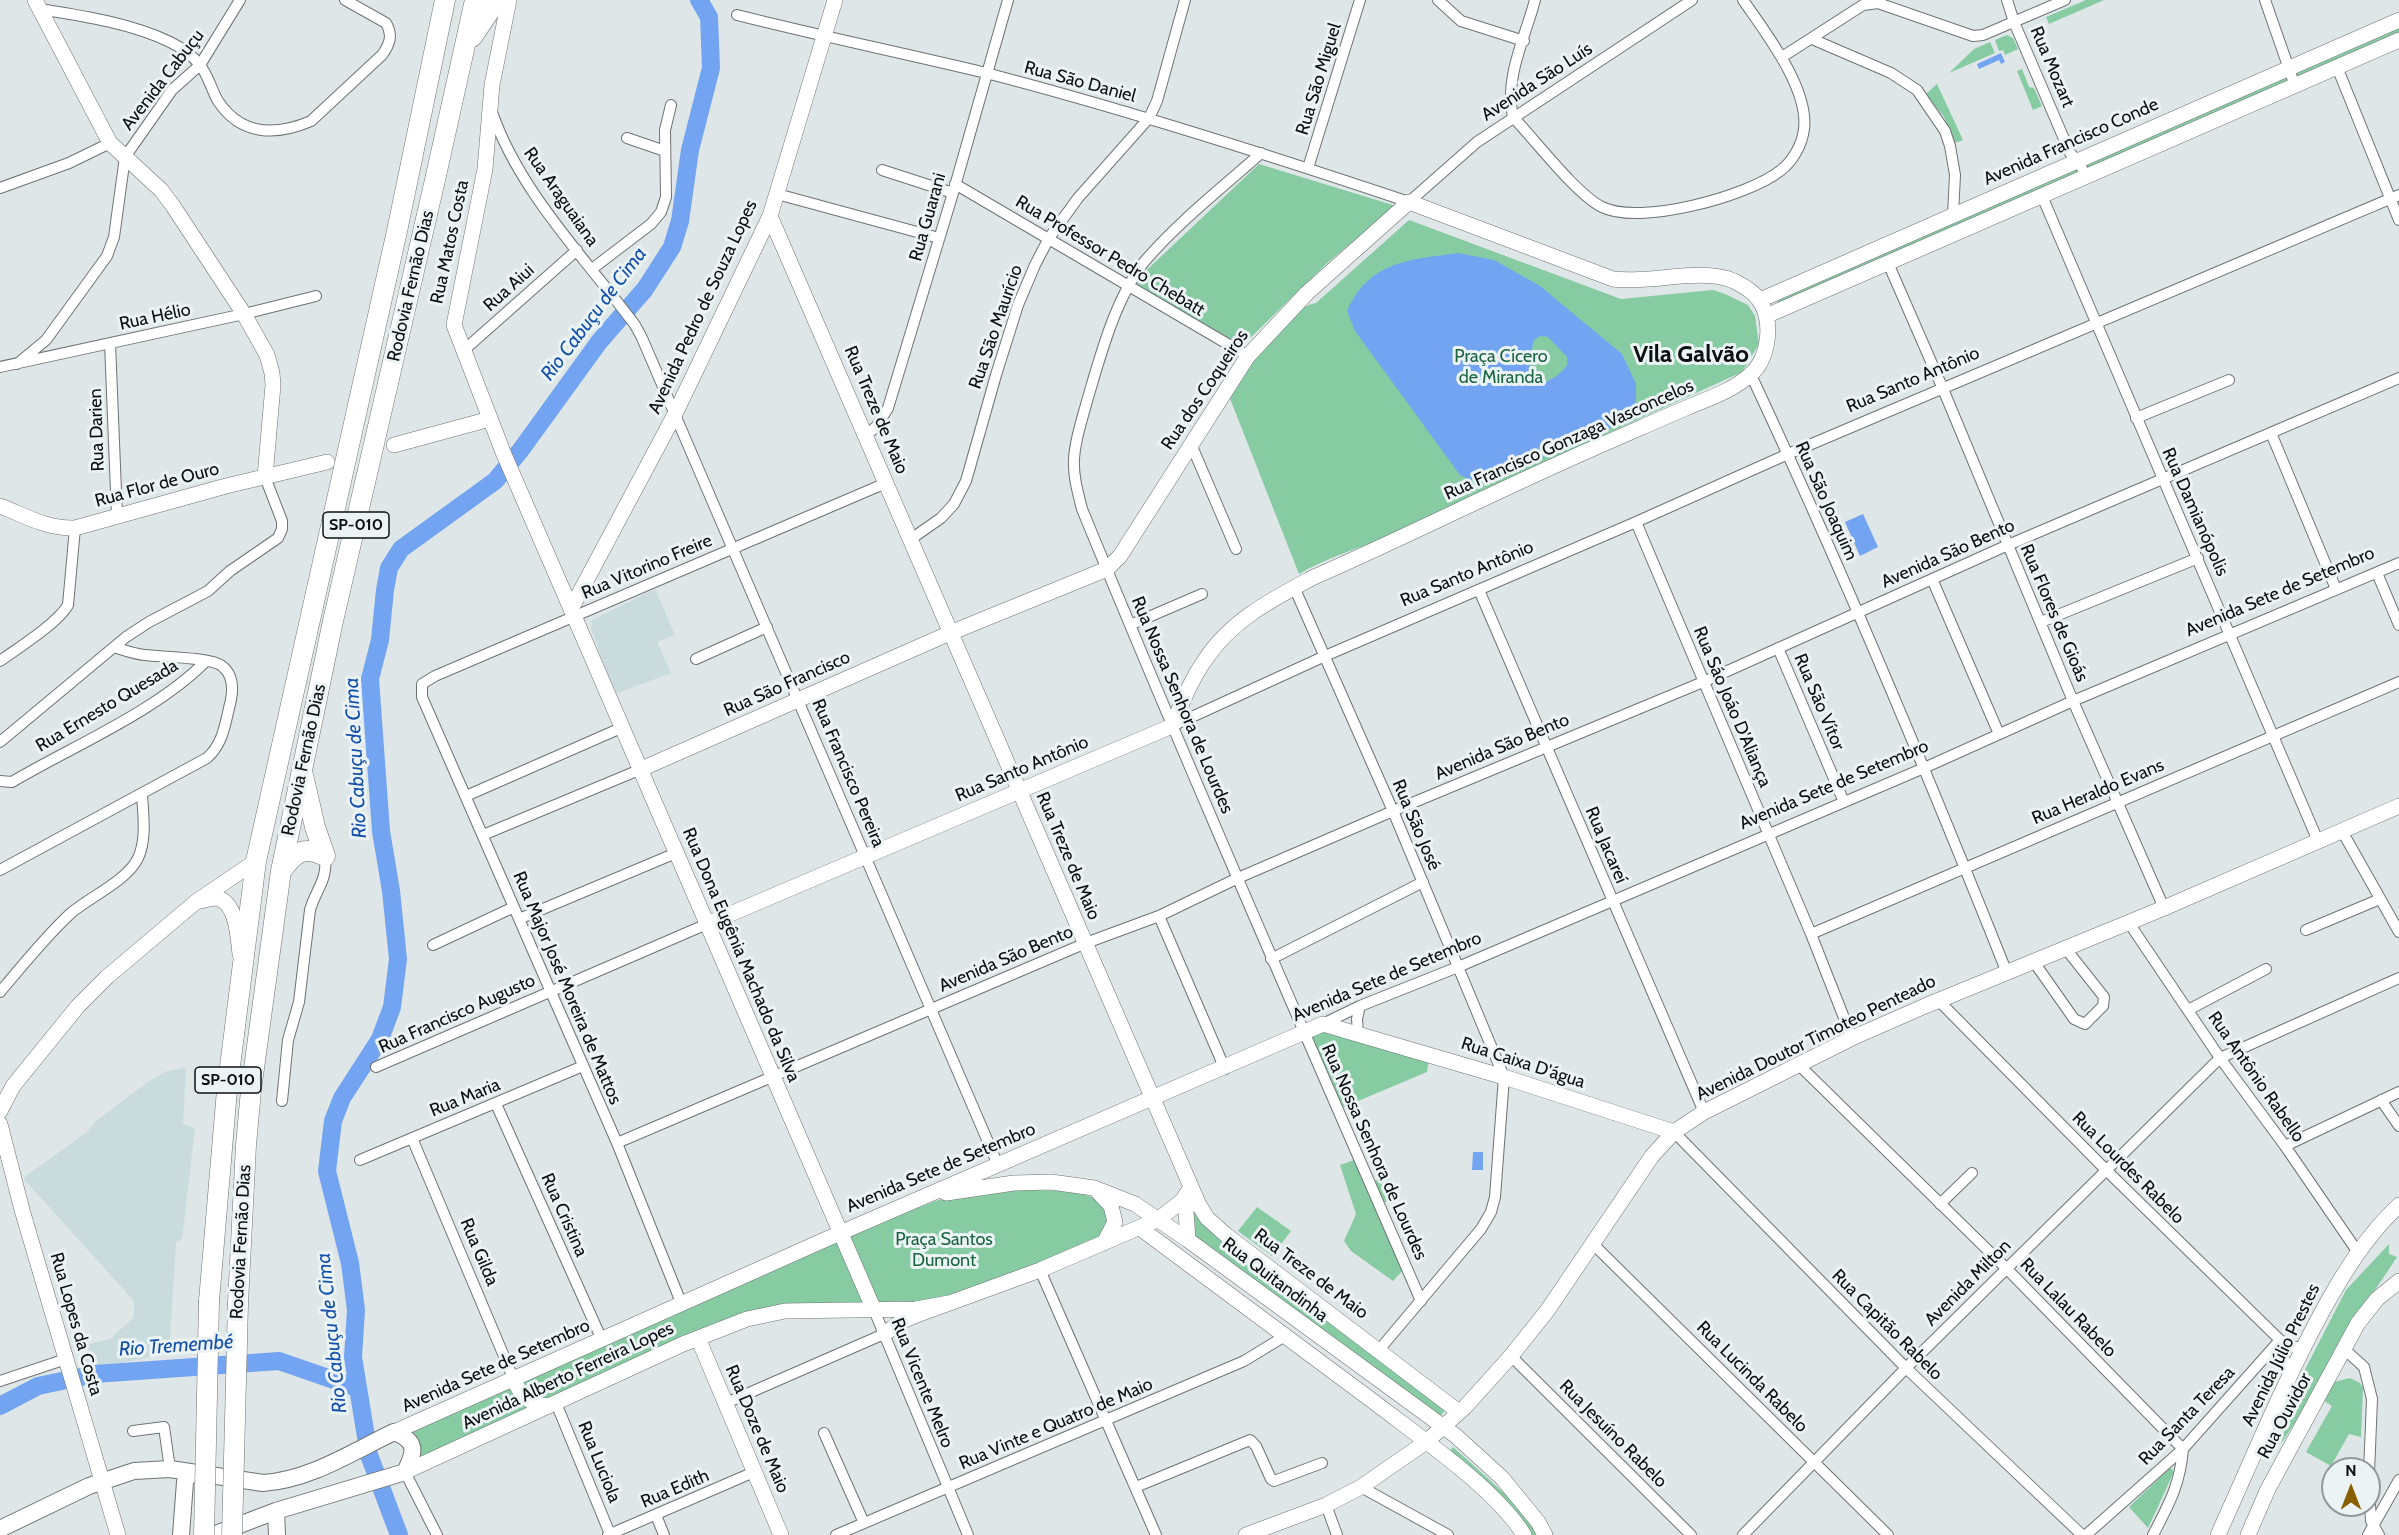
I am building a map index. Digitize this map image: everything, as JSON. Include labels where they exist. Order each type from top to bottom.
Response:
[{"type":"highway","name":"Rodovia Fernão Dias","points":[[204,1535],[209,1301],[227,1090],[256,861],[395,241],[445,0]]},
{"type":"highway","name":"Rodovia Fernão Dias","points":[[232,1535],[238,1303],[246,1145],[251,1090],[281,871],[302,766],[475,0]]},
{"type":"highway","points":[[464,50],[497,0]]},
{"type":"highway","points":[[302,766],[315,827],[325,856]]},
{"type":"highway","points":[[281,871],[296,853],[315,852],[325,856]]},
{"type":"main road","points":[[0,1529],[101,1481],[134,1471],[170,1469],[263,1483],[277,1482],[305,1475],[390,1434],[408,1440],[413,1450],[412,1458],[401,1473]]},
{"type":"main road","name":"Avenida Alberto Ferreira Lopes","points":[[213,1535],[276,1511],[401,1473]]},
{"type":"main road","points":[[181,1535],[185,1482],[187,1477],[194,1474]]},
{"type":"main road","points":[[276,1511],[276,1535]]},
{"type":"street","name":"Avenida Cabuçu","points":[[17,364],[46,340],[107,256],[114,237],[125,157],[172,90],[200,65],[240,0]]},
{"type":"street","points":[[38,5],[170,42],[200,65],[220,103],[230,115],[254,130],[282,131],[311,121],[382,55],[388,46],[390,36],[386,23],[345,0]]},
{"type":"street","name":"Rua Matos Costa","points":[[509,0],[495,62],[485,170],[454,325],[517,483]]},
{"type":"street","name":"Avenida Pedro de Souza Lopes","points":[[572,612],[674,416],[770,216],[835,0]]},
{"type":"street","name":"Rua Guarani","points":[[866,435],[876,427],[888,408],[1008,0]]},
{"type":"street","name":"Rua São Maurício","points":[[911,539],[941,518],[954,504],[966,481],[1018,305],[1035,265],[1049,238],[1078,198],[1149,118],[1157,101],[1185,0]]},
{"type":"street","name":"Rua São Miguel","points":[[1308,168],[1360,0]]},
{"type":"street","points":[[1438,0],[1461,21],[1524,41]]},
{"type":"street","points":[[1535,0],[1511,80],[1510,100],[1514,117],[1588,198],[1604,208],[1639,213],[1681,208],[1706,202],[1763,182],[1781,171],[1793,158],[1804,129],[1801,101],[1782,57],[1743,0]]},
{"type":"street","name":"Avenida São Luís","points":[[1409,202],[1477,142],[1692,0]]},
{"type":"street","name":"Rua Mozart","points":[[2007,0],[2014,22],[2070,153],[2079,162],[2086,177]]},
{"type":"street","points":[[1782,57],[1863,4],[1878,3],[1973,36],[1983,35],[2065,0]]},
{"type":"street","points":[[2265,0],[2295,86]]},
{"type":"street","points":[[0,742],[114,647],[148,622],[208,591],[230,571],[278,538],[282,529],[282,521],[272,490],[265,477],[272,373],[267,355],[244,314],[172,206],[160,190],[110,143],[38,5]]},
{"type":"street","name":"Rua São Daniel","points":[[737,15],[985,73],[1149,118],[1409,202]]},
{"type":"street","name":"Avenida Francisco Conde","points":[[1760,300],[2399,20]]},
{"type":"street","points":[[1812,39],[1891,73],[1917,90],[1945,131],[1950,146],[1954,174],[1953,214]]},
{"type":"street","name":"Avenida Francisco Conde","points":[[1766,316],[2211,120],[2399,40]]},
{"type":"street","points":[[2337,67],[2395,196],[2399,220]]},
{"type":"street","points":[[592,269],[651,224],[662,212],[666,197],[665,130],[671,105]]},
{"type":"street","name":"Rua Araguaiana","points":[[490,106],[514,163],[577,250],[617,300]]},
{"type":"street","points":[[627,138],[665,151]]},
{"type":"street","points":[[0,188],[69,163],[110,143]]},
{"type":"street","name":"Rua Nossa Senhora de Lourdes","points":[[1261,153],[1164,240],[1128,286],[1100,356],[1078,434],[1074,461],[1082,509],[1271,959],[1421,1301]]},
{"type":"street","name":"Rua Professor Pedro Chebatt","points":[[882,170],[954,189],[1049,238],[1248,356]]},
{"type":"street","points":[[777,195],[939,238]]},
{"type":"street","name":"Rua Damianópolis","points":[[2042,196],[2318,842]]},
{"type":"street","name":"Rua Santo Antônio","points":[[550,990],[1172,726],[1325,656],[1788,454],[2395,196]]},
{"type":"street","points":[[1409,202],[1612,279],[1631,282],[1701,276],[1716,277],[1733,281],[1760,300]]},
{"type":"street","name":"Rua dos Coqueiros","points":[[1107,569],[1120,556],[1248,356],[1307,293],[1409,202]]},
{"type":"street","name":"Rua Treze de Maio","points":[[770,216],[1152,1099],[1188,1192],[1207,1218],[1226,1235],[1459,1412]]},
{"type":"street","name":"Rua Aiui","points":[[463,351],[577,250]]},
{"type":"street","name":"Rua Flores de Gioás","points":[[1888,263],[1944,389],[2073,701],[2164,908]]},
{"type":"street","points":[[1777,294],[1776,303],[1784,309]]},
{"type":"street","name":"Rua Hélio","points":[[0,367],[316,296]]},
{"type":"street","name":"Rua Francisco Pereira","points":[[617,300],[635,325],[998,1165]]},
{"type":"street","name":"Rua Francisco Gonzaga Vasconcelos","points":[[1172,726],[1189,686],[1217,645],[1245,617],[1294,587],[1570,459],[1727,390],[1751,375],[1765,351],[1768,334],[1766,316],[1760,300]]},
{"type":"street","name":"Rua Darien","points":[[110,344],[117,516]]},
{"type":"street","name":"Rua São Joaquim","points":[[1751,375],[1788,454],[1924,768],[2007,973]]},
{"type":"street","name":"Avenida São Bento","points":[[617,1143],[1084,944],[1159,916],[1238,878],[1546,746],[1703,682],[2008,545],[2399,378]]},
{"type":"street","points":[[2136,418],[2229,380]]},
{"type":"street","points":[[394,445],[490,419]]},
{"type":"street","points":[[2271,434],[2336,589]]},
{"type":"street","points":[[1191,444],[1236,549]]},
{"type":"street","name":"Rua Flor de Ouro","points":[[0,506],[43,524],[59,528],[75,528],[327,462]]},
{"type":"street","name":"Rua Dona Eugênia Machado da Silva","points":[[517,483],[874,1310]]},
{"type":"street","name":"Rua Vitorino Freire","points":[[422,684],[572,612],[732,549],[886,483]]},
{"type":"street","name":"Rua Sáo Joáo D'Aliança","points":[[1636,522],[1811,934],[1852,1038]]},
{"type":"street","points":[[0,662],[65,611],[70,594],[75,528]]},
{"type":"street","points":[[2041,622],[2198,558]]},
{"type":"street","name":"Avenida Sete de Setembro","points":[[390,1434],[840,1233],[1225,1069],[1360,1006],[1613,901],[1924,768],[2073,701],[2399,563]]},
{"type":"street","name":"Rua São Francisco","points":[[483,835],[639,770],[950,633],[1107,569]]},
{"type":"street","points":[[2377,573],[2399,625]]},
{"type":"street","points":[[1932,579],[1999,734]]},
{"type":"street","name":"Rua São José","points":[[1294,587],[1393,811],[1504,1077]]},
{"type":"street","name":"Rua Jacareí","points":[[1479,590],[1704,1112]]},
{"type":"street","points":[[1130,625],[1202,594]]},
{"type":"street","points":[[696,659],[767,627]]},
{"type":"street","name":"Rua Ernesto Quesada","points":[[114,647],[143,655],[206,661]]},
{"type":"street","name":"Rua São Vítor","points":[[1778,648],[1844,802]]},
{"type":"street","points":[[0,870],[207,758],[217,748],[233,690],[225,668],[217,663],[206,661]]},
{"type":"street","name":"Rua Ernesto Quesada","points":[[0,781],[12,782],[159,699],[206,661]]},
{"type":"street","name":"Rua Heraldo Evans","points":[[1811,934],[2399,682]]},
{"type":"street","name":"Rua Major José Moreira de Mattos","points":[[422,684],[422,697],[617,1143],[682,1305]]},
{"type":"street","points":[[466,796],[621,728]]},
{"type":"street","points":[[0,992],[27,959],[70,914],[113,883],[137,861],[143,839],[141,794]]},
{"type":"street","name":"Avenida Doutor Timoteo Penteado","points":[[1246,1535],[1326,1505],[1361,1487],[1426,1442],[1459,1412],[1511,1356],[1547,1311],[1652,1156],[1674,1132],[1704,1112],[1852,1038],[1938,1000],[2164,908],[2399,806]]},
{"type":"street","points":[[2342,831],[2399,932]]},
{"type":"street","points":[[519,919],[676,853]]},
{"type":"street","points":[[282,1101],[288,1040],[299,1002],[310,910],[313,897],[326,873],[325,856]]},
{"type":"street","points":[[0,1111],[13,1086],[93,990],[197,901],[256,861]]},
{"type":"street","points":[[1271,959],[1423,882]]},
{"type":"street","points":[[197,901],[214,898],[222,900],[229,906],[235,924],[243,969]]},
{"type":"street","points":[[2306,930],[2380,899]]},
{"type":"street","points":[[433,945],[514,907]]},
{"type":"street","points":[[1159,916],[1225,1069]]},
{"type":"street","name":"Rua Antônio Rabello","points":[[2128,923],[2220,1058],[2285,1146],[2357,1251]]},
{"type":"street","points":[[2034,962],[2074,1019],[2085,1024],[2103,1006],[2104,997],[2066,949]]},
{"type":"street","points":[[2188,1010],[2266,969]]},
{"type":"street","name":"Avenida Milton","points":[[1743,1535],[2105,1169],[2220,1058],[2399,978]]},
{"type":"street","name":"Rua Francisco Augusto","points":[[376,1067],[550,990]]},
{"type":"street","name":"Rua Lourdes Rabelo","points":[[1938,1000],[2105,1169],[2280,1340],[2294,1347],[2303,1347]]},
{"type":"street","points":[[1359,1033],[1357,1019],[1360,1006]]},
{"type":"street","name":"Rua Caixa D'água","points":[[1323,1024],[1504,1077],[1674,1132]]},
{"type":"street","name":"Rua Lalau Rabelo","points":[[1799,1065],[2006,1268],[2183,1449]]},
{"type":"street","name":"Rua Maria","points":[[360,1160],[583,1066]]},
{"type":"street","points":[[1379,1350],[1481,1229],[1491,1212],[1495,1197],[1504,1077]]},
{"type":"street","points":[[2285,1146],[2399,1092]]},
{"type":"street","points":[[2381,1100],[2399,1126]]},
{"type":"street","name":"Rua Cristina","points":[[496,1104],[602,1340]]},
{"type":"street","name":"Rua Lopes da Costa","points":[[0,1124],[2,1143],[118,1535]]},
{"type":"street","name":"Rua Capitão Rabelo","points":[[1674,1132],[1906,1368],[2084,1535]]},
{"type":"street","name":"Rua Gilda","points":[[412,1138],[514,1380]]},
{"type":"street","points":[[1940,1204],[1972,1173]]},
{"type":"street","name":"Rua Quitandinha","points":[[924,1197],[1014,1183],[1051,1182],[1094,1188],[1135,1204],[1188,1240],[1456,1436],[1502,1478],[1538,1522],[1545,1535]]},
{"type":"street","points":[[1094,1188],[1111,1206],[1114,1214],[1113,1229],[1104,1243]]},
{"type":"street","points":[[726,1403],[884,1334],[902,1321],[1040,1270],[1159,1220],[1175,1208],[1188,1192]]},
{"type":"street","points":[[1188,1192],[1188,1240]]},
{"type":"street","name":"Avenida Júlio Prestes","points":[[2218,1535],[2303,1347],[2357,1251],[2379,1223],[2399,1205]]},
{"type":"street","points":[[1140,1228],[1426,1442],[1468,1476],[1508,1514],[1524,1535]]},
{"type":"street","name":"Rua Lucinda Rabelo","points":[[1592,1243],[1888,1535]]},
{"type":"street","points":[[1040,1270],[1156,1535]]},
{"type":"street","name":"Rua Ouvidor","points":[[2248,1535],[2268,1489],[2358,1323],[2377,1299],[2399,1281]]},
{"type":"street","name":"Avenida Alberto Ferreira Lopes","points":[[401,1473],[698,1338],[765,1314],[805,1310],[916,1309],[949,1303]]},
{"type":"street","name":"Rua Vicente Melro","points":[[874,1310],[968,1535]]},
{"type":"street","name":"Rua Vinte e Quatro de Maio","points":[[836,1535],[1244,1361],[1285,1336]]},
{"type":"street","name":"Rua Doze de Maio","points":[[698,1338],[781,1535]]},
{"type":"street","points":[[2280,1340],[2289,1377]]},
{"type":"street","name":"Rua Santa Teresa","points":[[2084,1535],[2183,1449],[2280,1340]]},
{"type":"street","points":[[2340,1355],[2366,1372],[2372,1399],[2370,1457]]},
{"type":"street","name":"Rua Jesuíno Rabelo","points":[[1511,1356],[1691,1535]]},
{"type":"street","points":[[0,1381],[67,1364]]},
{"type":"street","points":[[514,1380],[519,1390],[530,1402],[553,1405]]},
{"type":"street","name":"Rua Luciola","points":[[553,1405],[609,1534]]},
{"type":"street","points":[[133,1431],[164,1427],[170,1469]]},
{"type":"street","points":[[824,1433],[864,1522]]},
{"type":"street","points":[[1136,1487],[1250,1440],[1256,1446],[1274,1481],[1322,1463]]},
{"type":"street","points":[[2153,1535],[2178,1484],[2183,1449]]},
{"type":"street","name":"Rua Edith","points":[[609,1534],[754,1472]]},
{"type":"street","points":[[401,1473],[437,1535]]},
{"type":"street","points":[[2373,1533],[2399,1480]]},
{"type":"street","points":[[1361,1487],[1448,1535]]},
{"type":"street","points":[[1326,1505],[1337,1535]]},
{"type":"street","points":[[656,1515],[664,1535]]},
{"type":"street","points":[[2372,1517],[2373,1533]]},
{"type":"shaded area","points":[[655,589],[675,635],[657,642],[671,673],[615,694],[591,629],[592,620]]},
{"type":"shaded area","points":[[186,1068],[183,1124],[195,1128],[182,1239],[176,1242],[169,1353],[86,1370],[81,1346],[110,1339],[134,1317],[134,1301],[23,1178],[87,1132],[96,1121],[149,1081],[167,1071]]},
{"type":"green space","points":[[2086,0],[2104,0],[2049,24],[2046,17]]},
{"type":"green space","points":[[2399,25],[2399,35],[1780,307],[1776,298]]},
{"type":"green space","points":[[2007,35],[2013,38],[2018,49],[2005,55],[2003,50],[1999,51],[1995,40]]},
{"type":"green space","points":[[1990,42],[1995,53],[1949,73],[1974,49]]},
{"type":"green space","points":[[2022,69],[2029,87],[2034,88],[2042,106],[2033,110],[2017,71]]},
{"type":"green space","points":[[1937,84],[1963,140],[1955,143],[1944,117],[1926,94]]},
{"type":"green space","points":[[1259,164],[1396,206],[1327,263],[1242,346],[1134,282]]},
{"type":"green space","name":"Praça Cícero de Miranda","points":[[1409,220],[1621,299],[1713,290],[1725,294],[1748,305],[1755,316],[1759,344],[1742,372],[1468,497],[1406,529],[1330,558],[1299,574],[1229,396],[1256,356],[1279,328],[1304,307],[1316,303]]},
{"type":"green space","points":[[1328,1028],[1429,1057],[1427,1072],[1339,1109],[1308,1038]]},
{"type":"green space","points":[[1357,1159],[1405,1268],[1393,1281],[1351,1251],[1344,1241],[1356,1214],[1340,1165]]},
{"type":"green space","points":[[1388,1176],[1395,1199],[1382,1203],[1374,1181]]},
{"type":"green space","name":"Praça Santos Dumont","points":[[1022,1190],[1077,1191],[1098,1200],[1111,1216],[1100,1237],[954,1299],[755,1312],[417,1461],[407,1432],[861,1230],[938,1200]]},
{"type":"green space","points":[[1257,1207],[1291,1231],[1272,1256],[1238,1231]]},
{"type":"green space","points":[[1189,1209],[1449,1406],[1436,1421],[1189,1239]]},
{"type":"green space","points":[[2389,1244],[2389,1254],[2397,1257],[2353,1323],[2311,1398],[2281,1444],[2294,1391],[2346,1290]]},
{"type":"green space","points":[[2350,1378],[2360,1383],[2363,1388],[2361,1437],[2349,1434],[2336,1457],[2321,1457],[2321,1460],[2306,1452],[2332,1406],[2323,1400],[2334,1382]]},
{"type":"green space","points":[[1453,1447],[1523,1510],[1539,1535],[1526,1535],[1447,1455]]},
{"type":"green space","points":[[2170,1468],[2173,1474],[2148,1528],[2129,1507]]},
{"type":"water","points":[[2001,53],[2005,62],[2001,64],[1999,60],[1979,69],[1977,64]]},
{"type":"water","name":"Praça Cícero de Miranda","points":[[1458,253],[1494,260],[1540,286],[1622,354],[1636,384],[1636,402],[1623,422],[1495,479],[1478,483],[1460,475],[1355,331],[1347,311],[1356,294],[1367,281],[1380,272],[1408,261]],"holes":[[[1540,336],[1548,337],[1567,357],[1567,365],[1555,377],[1540,384],[1531,377],[1529,362],[1534,340]]]},
{"type":"water","points":[[1863,514],[1878,547],[1860,556],[1845,522]]},
{"type":"water","points":[[1473,1152],[1483,1152],[1483,1170],[1472,1170]]},
{"type":"waterway","name":"Rio Cabuçu de Cima","points":[[399,1535],[369,1455],[353,1357],[356,1310],[350,1263],[327,1171],[333,1121],[342,1098],[380,1039],[392,1007],[398,959],[391,891],[381,831],[370,679],[380,640],[389,568],[401,549],[495,481],[520,451],[599,342],[645,289],[672,247],[680,221],[690,150],[711,68],[709,17],[699,0]]},
{"type":"waterway","name":"Rio Tremembé","points":[[0,1406],[38,1386],[95,1374],[279,1361],[357,1388]]},
{"type":"district","name":"Vila Galvão","points":[[1691,355]]}]
